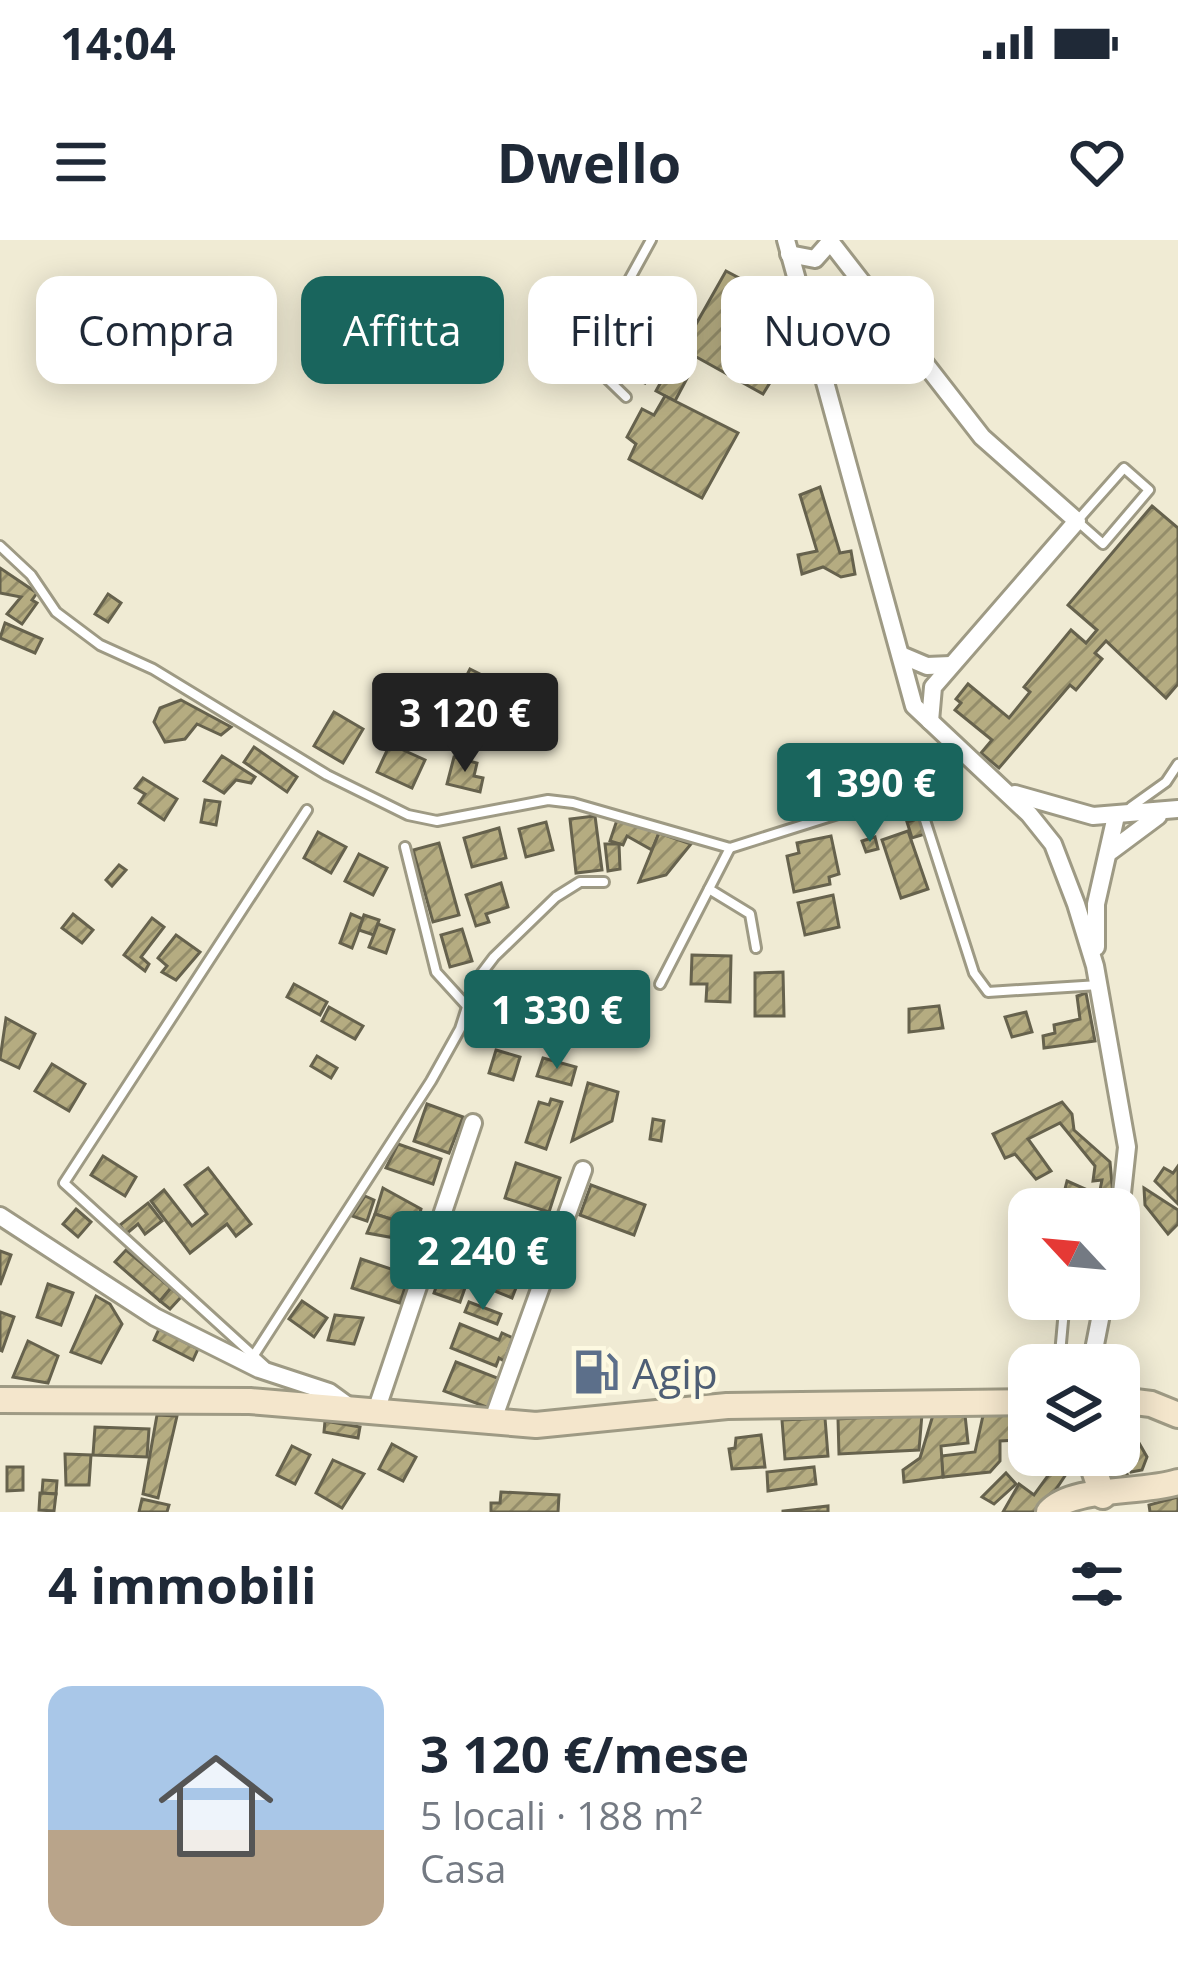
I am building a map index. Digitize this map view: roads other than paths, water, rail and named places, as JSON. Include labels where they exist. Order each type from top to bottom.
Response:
[{"type":"main road","points":[[0,1400],[250,1401],[490,1425],[728,1406],[1008,1402]]},
{"type":"main road","points":[[1140,1403],[1178,1415]]},
{"type":"main road","points":[[1096,1476],[1103,1496]]},
{"type":"main road","points":[[1049,1512],[1075,1494],[1103,1496],[1178,1482]]},
{"type":"street","points":[[788,247],[814,259],[830,241],[982,437],[1077,521],[928,696],[930,721]]},
{"type":"street","points":[[788,247],[914,706],[1008,789],[1053,844],[1076,904],[1097,975],[1127,1147],[1123,1188]]},
{"type":"street","points":[[901,655],[926,666],[951,665]]},
{"type":"street","points":[[1008,789],[1069,813],[1116,816],[1171,811]]},
{"type":"street","points":[[1110,852],[1171,811]]},
{"type":"street","points":[[1053,844],[1055,824],[1069,813]]},
{"type":"street","points":[[1097,975],[1096,904],[1116,816]]},
{"type":"street","points":[[1076,904],[1096,904]]},
{"type":"street","points":[[0,1216],[155,1317],[364,1410],[473,1123]]},
{"type":"street","points":[[490,1425],[583,1170]]},
{"type":"street","points":[[1075,1494],[1083,1476]]},
{"type":"lane","points":[[626,397],[594,366],[590,351],[651,240]]},
{"type":"lane","points":[[774,240],[788,247]]},
{"type":"lane","points":[[1124,468],[1149,490],[1103,544],[1077,521],[1124,468]]},
{"type":"lane","points":[[0,546],[31,575],[56,612],[100,645],[153,669],[327,775],[408,815],[437,821],[548,800],[730,848],[841,813],[890,790],[916,792],[974,973],[988,992],[1097,975]]},
{"type":"lane","points":[[1116,816],[1157,790],[1178,764]]},
{"type":"lane","points":[[272,1373],[64,1183],[307,810]]},
{"type":"lane","points":[[405,848],[436,972],[466,1005]]},
{"type":"lane","points":[[660,984],[730,848]]},
{"type":"lane","points":[[254,1355],[431,1081],[460,1029],[475,982],[530,919],[580,882],[604,882]]},
{"type":"lane","points":[[709,889],[750,914],[756,947]]},
{"type":"place","name":"Agip","points":[[596,1372]]}]
